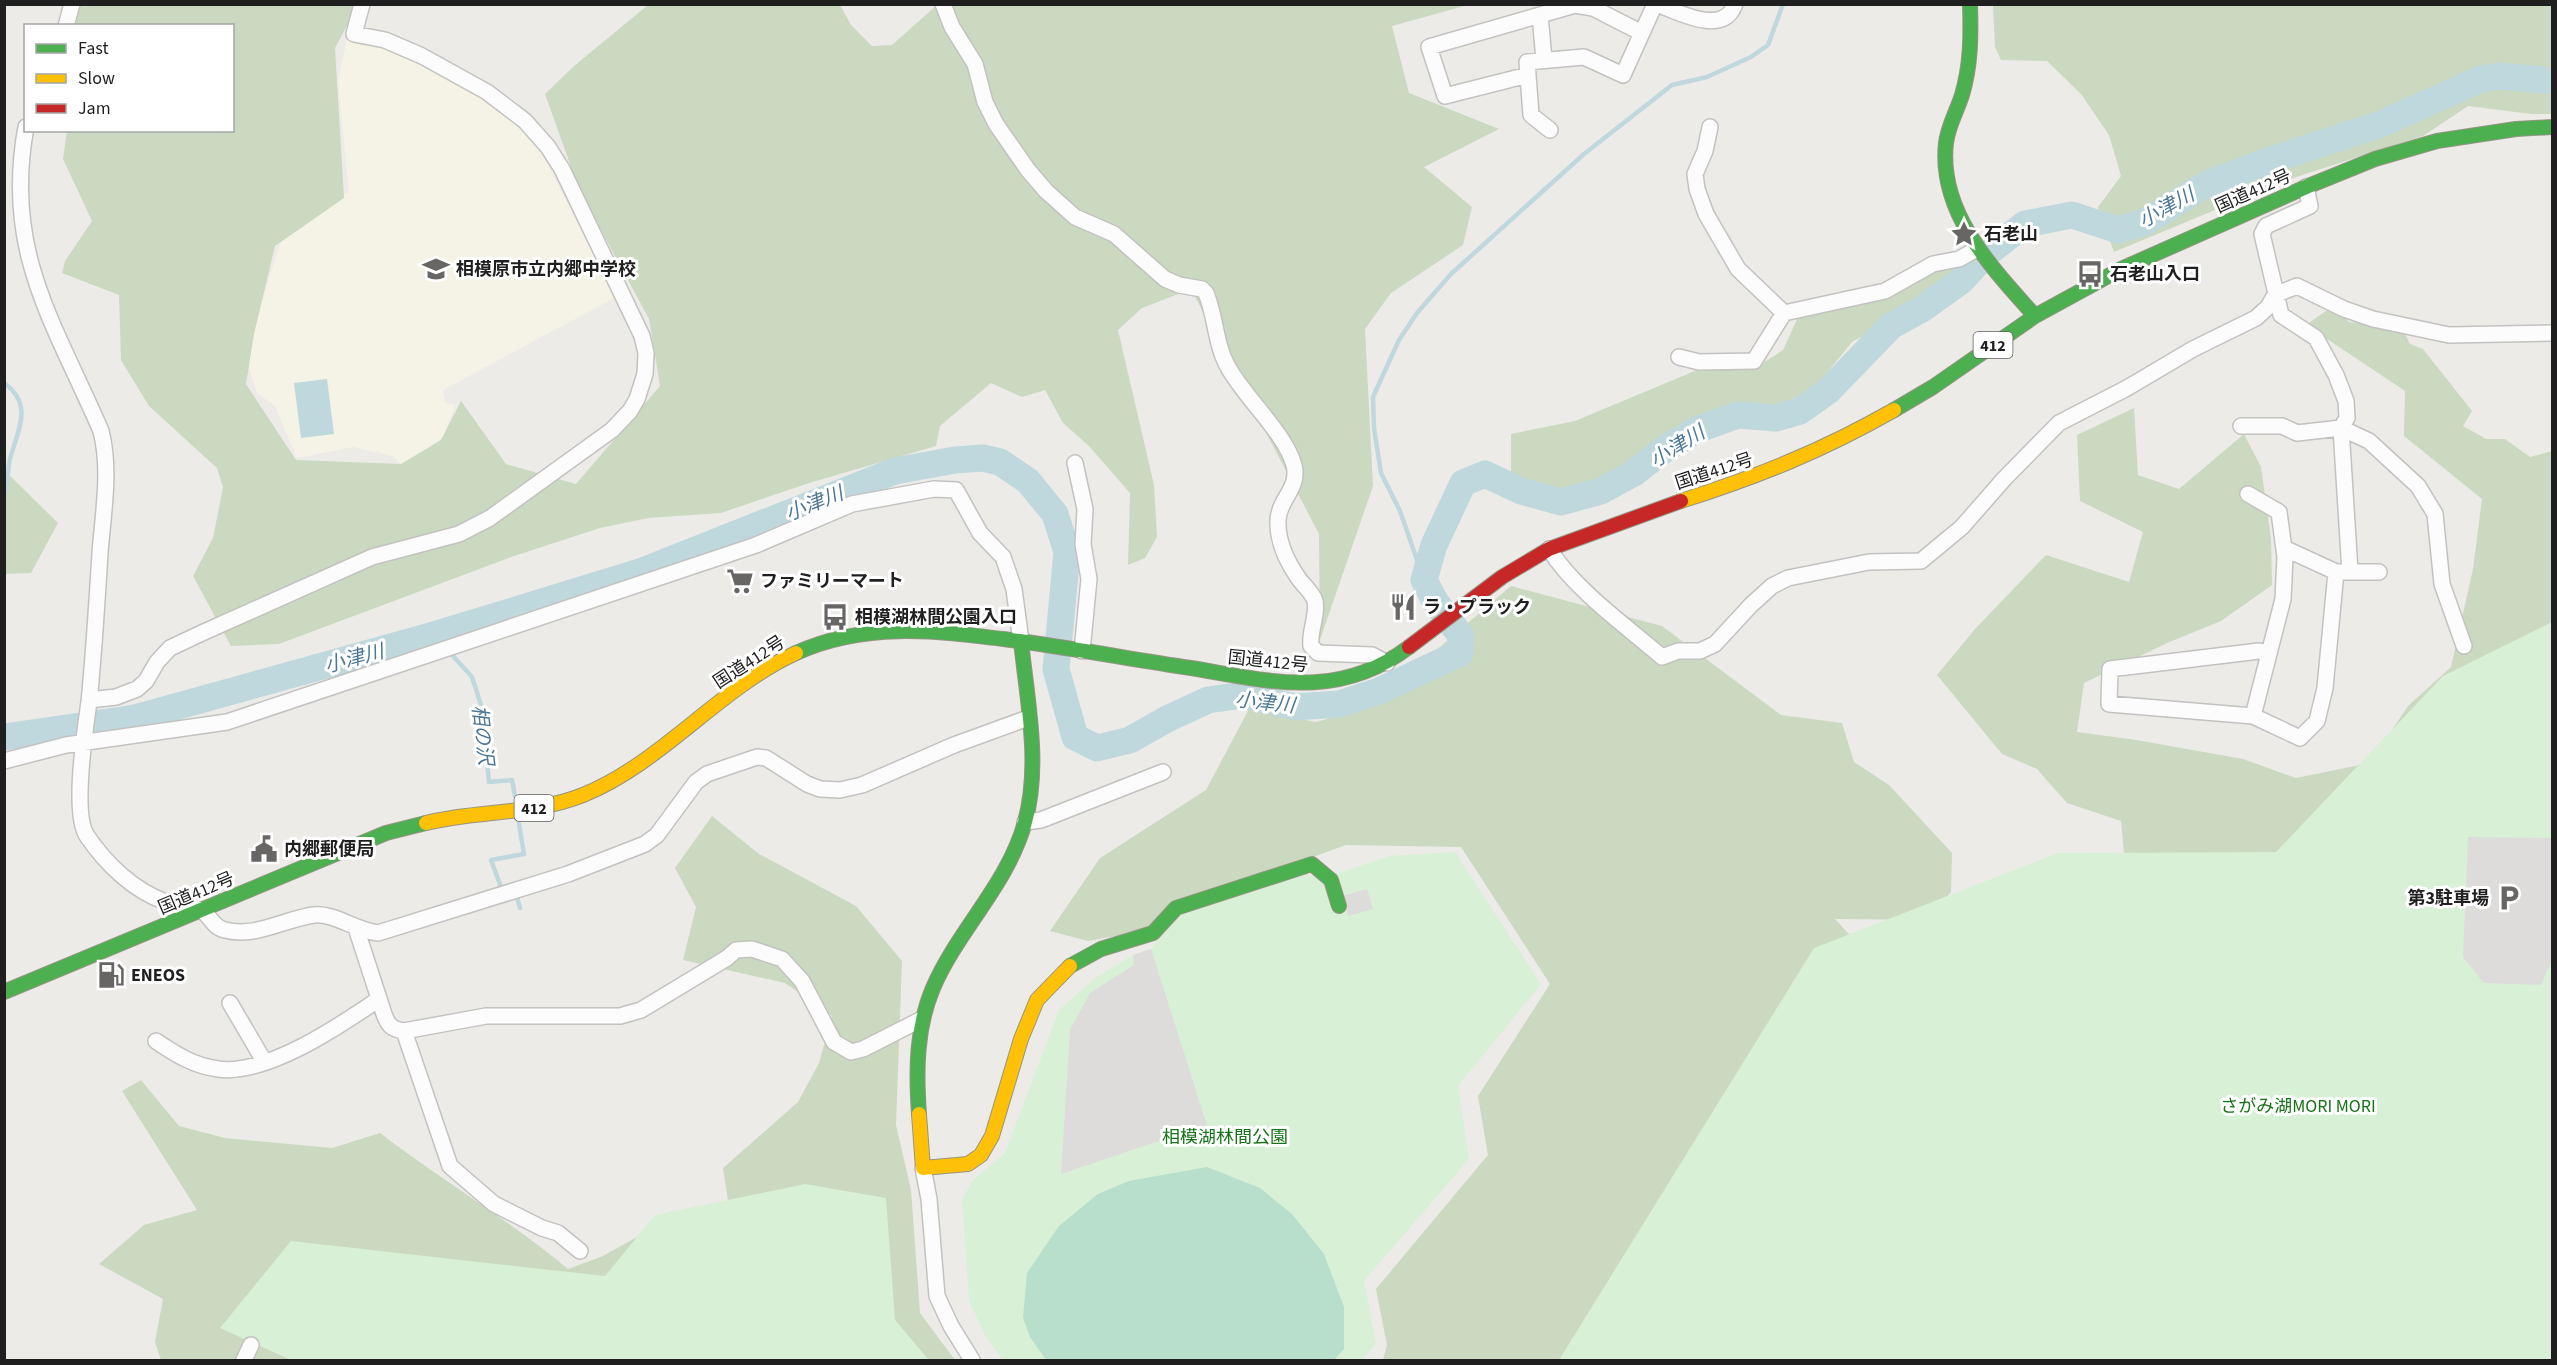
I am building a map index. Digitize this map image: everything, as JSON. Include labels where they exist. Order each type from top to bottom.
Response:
[{"type":"main road","points":[[1970,4],[1969,63],[1963,92],[1946,142],[1946,165],[1950,190],[1960,219],[1979,250],[2035,316]]},
{"type":"main road","name":"国道412号","points":[[4,992],[386,833],[447,818],[536,808],[583,795],[632,768],[766,669],[808,647],[862,633],[928,630],[1021,641],[1289,684],[1317,684],[1347,678],[1387,663],[1502,577],[1549,549],[1654,510],[1758,476],[1808,456],[1854,433],[1933,387],[2035,316],[2121,269],[2375,159],[2437,141],[2516,129],[2553,127]]},
{"type":"main road","points":[[1021,641],[1031,772],[1025,822],[1012,856],[931,990],[922,1019],[918,1060],[923,1168],[968,1164],[981,1155],[992,1136],[1021,1039],[1037,1000],[1065,969],[1101,949],[1153,933],[1176,908],[1312,864],[1331,880],[1339,906]]},
{"type":"street","points":[[67,24],[72,4]]},
{"type":"street","points":[[89,700],[116,697],[137,689],[146,681],[157,662],[170,648],[204,632],[372,557],[449,538],[475,527],[529,491],[612,430],[637,399],[646,364],[642,336],[568,180],[548,147],[525,121],[487,92],[402,46],[354,34],[362,4]]},
{"type":"street","points":[[943,4],[952,27],[975,64],[985,102],[996,124],[1028,170],[1046,191],[1075,217],[1114,234],[1165,279],[1179,285],[1202,289],[1206,293],[1217,339],[1226,363],[1244,392],[1285,445],[1294,464],[1295,483],[1279,512],[1278,530],[1280,542],[1291,566],[1314,599],[1315,613],[1310,634],[1311,646],[1318,652],[1372,655],[1387,663]]},
{"type":"street","points":[[1550,130],[1531,115],[1527,62],[1584,57],[1623,75],[1656,4],[1707,22],[1724,19],[1735,4]]},
{"type":"street","points":[[1528,75],[1445,96],[1429,47],[1575,5],[1593,8],[1642,33]]},
{"type":"street","points":[[1540,15],[1544,60]]},
{"type":"street","points":[[1710,127],[1695,174],[1697,189],[1706,214],[1738,269],[1784,314]]},
{"type":"street","points":[[26,132],[20,207],[26,251],[39,292],[101,431],[104,446],[104,505],[84,743],[82,828],[114,868],[131,883],[166,902],[202,911],[216,927],[236,932],[259,930],[315,915],[337,918],[356,928],[378,933],[568,874],[645,844],[657,835],[696,782],[707,774],[757,757],[766,758],[807,784],[820,789],[840,790],[862,784],[954,745],[1028,718]]},
{"type":"street","points":[[2269,653],[2259,651],[2110,669],[2109,704],[2253,716],[2300,738],[2316,721],[2325,688],[2343,572],[2341,428],[2347,418],[2346,401],[2336,375],[2316,338],[2281,315],[2262,234],[2266,226],[2310,206],[2306,187]]},
{"type":"street","points":[[1679,357],[1700,362],[1754,360],[1784,314],[1885,291],[1933,264],[1959,259],[1979,250]]},
{"type":"street","points":[[1549,549],[1556,560],[1590,595],[1662,657],[1678,651],[1700,651],[1715,644],[1772,586],[1788,578],[1869,561],[1921,561],[1962,527],[2004,479],[2059,423],[2127,388],[2193,349],[2256,318],[2268,307],[2275,295],[2297,286],[2344,309],[2373,319],[2449,335],[2553,333]]},
{"type":"street","points":[[2241,426],[2282,426],[2297,433],[2341,428],[2369,441],[2418,486],[2435,514],[2442,584],[2464,646]]},
{"type":"street","points":[[1076,463],[1085,509],[1083,544],[1089,579],[1078,650]]},
{"type":"street","points":[[4,761],[66,745],[227,722],[756,545],[852,504],[934,489],[956,490],[980,533],[1003,557],[1014,589],[1021,641]]},
{"type":"street","points":[[2248,494],[2279,512],[2284,548],[2283,599],[2253,716]]},
{"type":"street","points":[[2284,548],[2343,572],[2379,572]]},
{"type":"street","points":[[1025,822],[1041,820],[1162,772]]},
{"type":"street","points":[[356,928],[389,1025],[396,1030],[404,1031],[486,1016],[620,1016],[641,1010],[727,958],[736,950],[752,949],[782,959],[802,981],[834,1042],[850,1052],[863,1049],[922,1019]]},
{"type":"street","points":[[156,1041],[195,1064],[219,1070],[247,1067],[325,1036],[379,999]]},
{"type":"street","points":[[230,1004],[264,1061]]},
{"type":"street","points":[[404,1031],[450,1166],[494,1204],[542,1228],[558,1233],[580,1251]]},
{"type":"street","points":[[923,1168],[929,1199],[937,1296],[951,1326],[972,1360]]},
{"type":"street","points":[[244,1360],[251,1345]]},
{"type":"shaded area","name":"相模原市立内郷中学校","points":[[348,36],[382,46],[493,99],[540,150],[616,297],[443,390],[445,403],[455,405],[444,436],[405,468],[393,456],[353,447],[297,458],[275,406],[257,393],[245,355],[281,241],[303,216],[349,192],[338,80]]},
{"type":"shaded area","name":"第3駐車場","points":[[2468,837],[2552,838],[2552,960],[2541,985],[2484,983],[2463,957]]},
{"type":"shaded area","points":[[1367,889],[1373,909],[1348,916],[1343,896]]},
{"type":"shaded area","points":[[1151,949],[1207,1125],[1061,1174],[1070,1030],[1090,993],[1134,965],[1133,955]]},
{"type":"green space","points":[[62,5],[358,5],[335,48],[344,198],[275,246],[254,334],[246,384],[296,460],[401,464],[441,440],[461,401],[506,464],[576,484],[660,386],[649,319],[579,189],[545,94],[574,66],[648,5],[840,5],[851,25],[872,46],[892,45],[937,5],[1468,5],[1392,26],[1409,93],[1499,129],[1424,167],[1472,207],[1463,245],[1391,293],[1365,329],[1373,486],[1320,640],[1319,534],[1191,289],[1142,308],[1118,330],[1154,485],[1157,537],[1145,558],[1128,565],[1130,493],[1089,446],[1063,423],[1045,390],[1022,397],[991,383],[940,426],[936,446],[809,483],[721,513],[648,518],[600,528],[511,557],[279,644],[231,646],[193,576],[213,538],[223,487],[217,468],[149,406],[121,360],[119,295],[62,273],[65,261],[92,221],[63,159],[67,132],[234,132],[234,24],[59,24]]},
{"type":"green space","points":[[1993,5],[2552,5],[2552,114],[2531,114],[2468,106],[2423,136],[2287,180],[2114,252],[2098,207],[2121,176],[2109,135],[2081,94],[2047,61],[2001,60],[1995,47]]},
{"type":"green space","points":[[1933,266],[1958,268],[1901,315],[1852,342],[1813,390],[1779,405],[1716,413],[1660,442],[1608,482],[1559,496],[1511,475],[1511,434],[1575,421],[1709,365],[1754,369],[1783,350],[1800,313]]},
{"type":"green space","points":[[2333,306],[2349,322],[2402,328],[2410,344],[2423,349],[2472,411],[2463,426],[2486,439],[2505,439],[2530,457],[2552,451],[2552,767],[2452,954],[2124,853],[2121,821],[2067,803],[2037,769],[2002,754],[1937,675],[1975,629],[2046,555],[2129,582],[2143,532],[2080,501],[2077,435],[2134,408],[2138,475],[2179,489],[2244,434],[2261,467],[2271,539],[2272,585],[2221,621],[2167,643],[2084,683],[2077,732],[2243,759],[2296,778],[2370,763],[2408,706],[2451,667],[2473,569],[2482,499],[2404,436],[2405,391],[2306,325]]},
{"type":"green space","points":[[5,471],[58,523],[31,573],[5,574]]},
{"type":"green space","points":[[1511,586],[1662,626],[1781,715],[1842,723],[1854,762],[1889,785],[1952,853],[1951,892],[1927,920],[1835,919],[1874,961],[1748,1360],[1383,1360],[1387,1345],[1376,1289],[1488,1155],[1478,1096],[1550,984],[1461,847],[1346,845],[1174,907],[1154,929],[1088,941],[1050,931],[1100,858],[1206,790],[1249,709],[1316,722],[1370,707]]},
{"type":"green space","name":"さがみ湖MORI MORI","points":[[2552,622],[2552,1360],[1559,1360],[1814,948],[2058,853],[2276,852],[2443,676]]},
{"type":"green space","points":[[712,816],[759,854],[856,906],[902,961],[896,1125],[911,1190],[920,1313],[955,1360],[161,1360],[155,1342],[163,1299],[99,1264],[144,1225],[197,1210],[122,1091],[141,1080],[179,1126],[225,1138],[332,1148],[380,1133],[522,1233],[568,1269],[603,1256],[653,1228],[729,1207],[723,1168],[798,1102],[819,1063],[832,1016],[785,983],[683,960],[696,907],[675,868]]},
{"type":"green space","name":"相模湖林間公園","points":[[1455,852],[1541,984],[1458,1086],[1469,1159],[1364,1281],[1376,1344],[1362,1360],[1003,1360],[984,1334],[969,1300],[962,1199],[973,1180],[1005,1153],[1059,1010],[1094,979],[1133,955],[1151,949],[1178,912],[1302,873],[1321,879],[1389,856]]},
{"type":"green space","points":[[1207,1167],[1260,1188],[1292,1214],[1324,1254],[1344,1307],[1344,1349],[1334,1360],[1046,1360],[1030,1337],[1023,1318],[1027,1273],[1059,1226],[1098,1194],[1129,1181]]},
{"type":"green space","points":[[805,1184],[886,1198],[895,1320],[929,1360],[291,1360],[220,1328],[291,1241],[605,1276],[655,1215]]},
{"type":"water","points":[[327,379],[334,434],[301,438],[294,383]]},
{"type":"waterway","points":[[1424,580],[1400,511],[1381,473],[1374,428],[1373,397],[1399,340],[1417,313],[1451,274],[1584,154],[1672,85],[1707,77],[1751,57],[1768,45],[1783,4]]},
{"type":"waterway","name":"小津川","points":[[4,737],[135,718],[434,635],[640,572],[895,471],[955,460],[983,458],[1000,462],[1028,481],[1055,514],[1067,552],[1056,669],[1075,737],[1097,748],[1130,740],[1167,719],[1208,700],[1243,695],[1295,707],[1339,704],[1379,691],[1460,653],[1461,636],[1435,601],[1424,580],[1434,545],[1463,483],[1485,474],[1521,491],[1561,502],[1601,491],[1634,473],[1666,448],[1696,430],[1738,415],[1776,418],[1800,411],[1828,391],[1891,326],[1922,309],[1961,281],[1985,255],[2025,224],[2072,215],[2118,230],[2145,222],[2205,185],[2265,162],[2381,124],[2481,79],[2500,76],[2552,81]]},
{"type":"waterway","points":[[4,383],[19,400],[21,409],[20,428],[10,459],[4,495]]},
{"type":"waterway","name":"相の沢","points":[[434,635],[438,640]]},
{"type":"waterway","name":"相の沢","points":[[453,656],[472,677],[481,705],[489,782],[512,780],[515,796]]},
{"type":"waterway","name":"相の沢","points":[[501,887],[491,860],[524,854],[519,824]]},
{"type":"waterway","name":"相の沢","points":[[517,897],[520,908]]},
{"type":"traffic: fast","points":[[1970,4],[1969,61],[1962,95],[1946,143],[1946,168],[1950,192],[1971,237],[2035,316]]},
{"type":"traffic: fast","points":[[1894,410],[1933,387],[2035,316],[2121,269],[2306,187],[2375,159],[2437,141],[2516,129],[2552,127]]},
{"type":"traffic: fast","points":[[796,653],[849,636],[876,632],[929,632],[1011,640],[1248,678],[1303,683],[1330,681],[1356,675],[1382,664],[1409,647]]},
{"type":"traffic: fast","points":[[919,1114],[918,1050],[927,1003],[943,967],[1007,866],[1017,845],[1030,800],[1031,732],[1021,641]]},
{"type":"traffic: fast","points":[[4,992],[386,833],[426,823]]},
{"type":"traffic: fast","points":[[1070,966],[1101,949],[1153,933],[1176,908],[1312,864],[1331,880],[1339,906]]},
{"type":"traffic: slow","points":[[1681,501],[1790,462],[1894,410]]},
{"type":"traffic: slow","points":[[426,823],[545,806],[583,795],[639,764],[741,685],[796,653]]},
{"type":"traffic: slow","points":[[919,1114],[923,1168],[968,1164],[981,1155],[992,1136],[1021,1039],[1037,1000],[1070,966]]},
{"type":"traffic: jam","points":[[1409,647],[1502,577],[1549,549],[1681,501]]},
{"type":"place","name":"石老山","points":[[1964,234]]},
{"type":"place","name":"相模原市立内郷中学校","points":[[436,269]]},
{"type":"place","name":"石老山入口","points":[[2090,274]]},
{"type":"place","name":"ファミリーマート","points":[[740,581]]},
{"type":"place","name":"ラ・プラック","points":[[1403,607]]},
{"type":"place","name":"相模湖林間公園入口","points":[[835,617]]},
{"type":"place","name":"内郷郵便局","points":[[264,849]]},
{"type":"place","name":"第3駐車場","points":[[2509,898]]},
{"type":"place","name":"ENEOS","points":[[111,975]]}]
